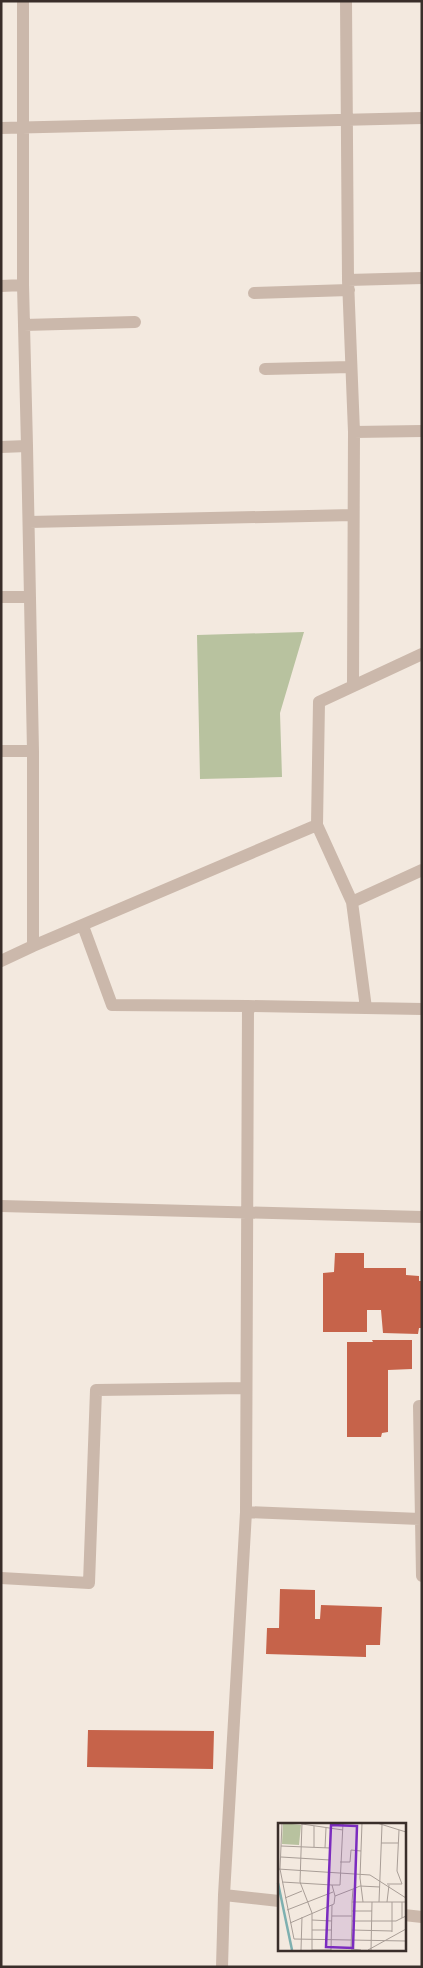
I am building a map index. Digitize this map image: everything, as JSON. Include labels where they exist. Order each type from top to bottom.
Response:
[{"type":"street","points":[[23,1],[22,285],[29,522],[33,946]]},
{"type":"street","points":[[346,1],[349,285],[354,432],[353,685]]},
{"type":"street","points":[[1,128],[422,118]]},
{"type":"street","points":[[254,293],[422,278]]},
{"type":"street","points":[[1,286],[22,285]]},
{"type":"street","points":[[24,325],[135,322]]},
{"type":"street","points":[[265,369],[352,367]]},
{"type":"street","points":[[354,432],[422,431]]},
{"type":"street","points":[[1,447],[27,446]]},
{"type":"street","points":[[29,522],[353,515]]},
{"type":"street","points":[[1,597],[30,597]]},
{"type":"street","points":[[366,1008],[352,902],[317,825],[319,702],[422,654]]},
{"type":"street","points":[[1,751],[32,751]]},
{"type":"street","points":[[1,961],[317,825]]},
{"type":"street","points":[[352,902],[422,870]]},
{"type":"street","points":[[83,926],[112,1005],[422,1009]]},
{"type":"street","points":[[222,1967],[224,1895],[246,1512],[248,1006]]},
{"type":"street","points":[[1,1206],[422,1217]]},
{"type":"street","points":[[1,1578],[89,1583],[96,1390],[246,1388]]},
{"type":"street","points":[[422,1406],[419,1406],[422,1576]]},
{"type":"street","points":[[246,1512],[420,1519]]},
{"type":"street","points":[[224,1895],[278,1902]]},
{"type":"street","points":[[406,1915],[422,1917]]},
{"type":"green space","points":[[304,632],[280,713],[282,777],[200,779],[197,635]]},
{"type":"building","points":[[335,1253],[364,1253],[364,1268],[406,1268],[406,1275],[419,1276],[419,1281],[421,1281],[421,1328],[419,1328],[418,1334],[383,1333],[381,1310],[367,1310],[367,1332],[323,1332],[323,1273],[334,1272]]},
{"type":"building","points":[[372,1340],[412,1340],[412,1369],[388,1370],[388,1432],[382,1433],[381,1437],[347,1437],[347,1342],[373,1342]]},
{"type":"building","points":[[280,1589],[315,1590],[315,1619],[320,1619],[321,1605],[382,1607],[380,1645],[366,1645],[366,1657],[266,1654],[267,1628],[279,1628]]},
{"type":"building","points":[[88,1730],[214,1731],[213,1769],[87,1767]]}]
